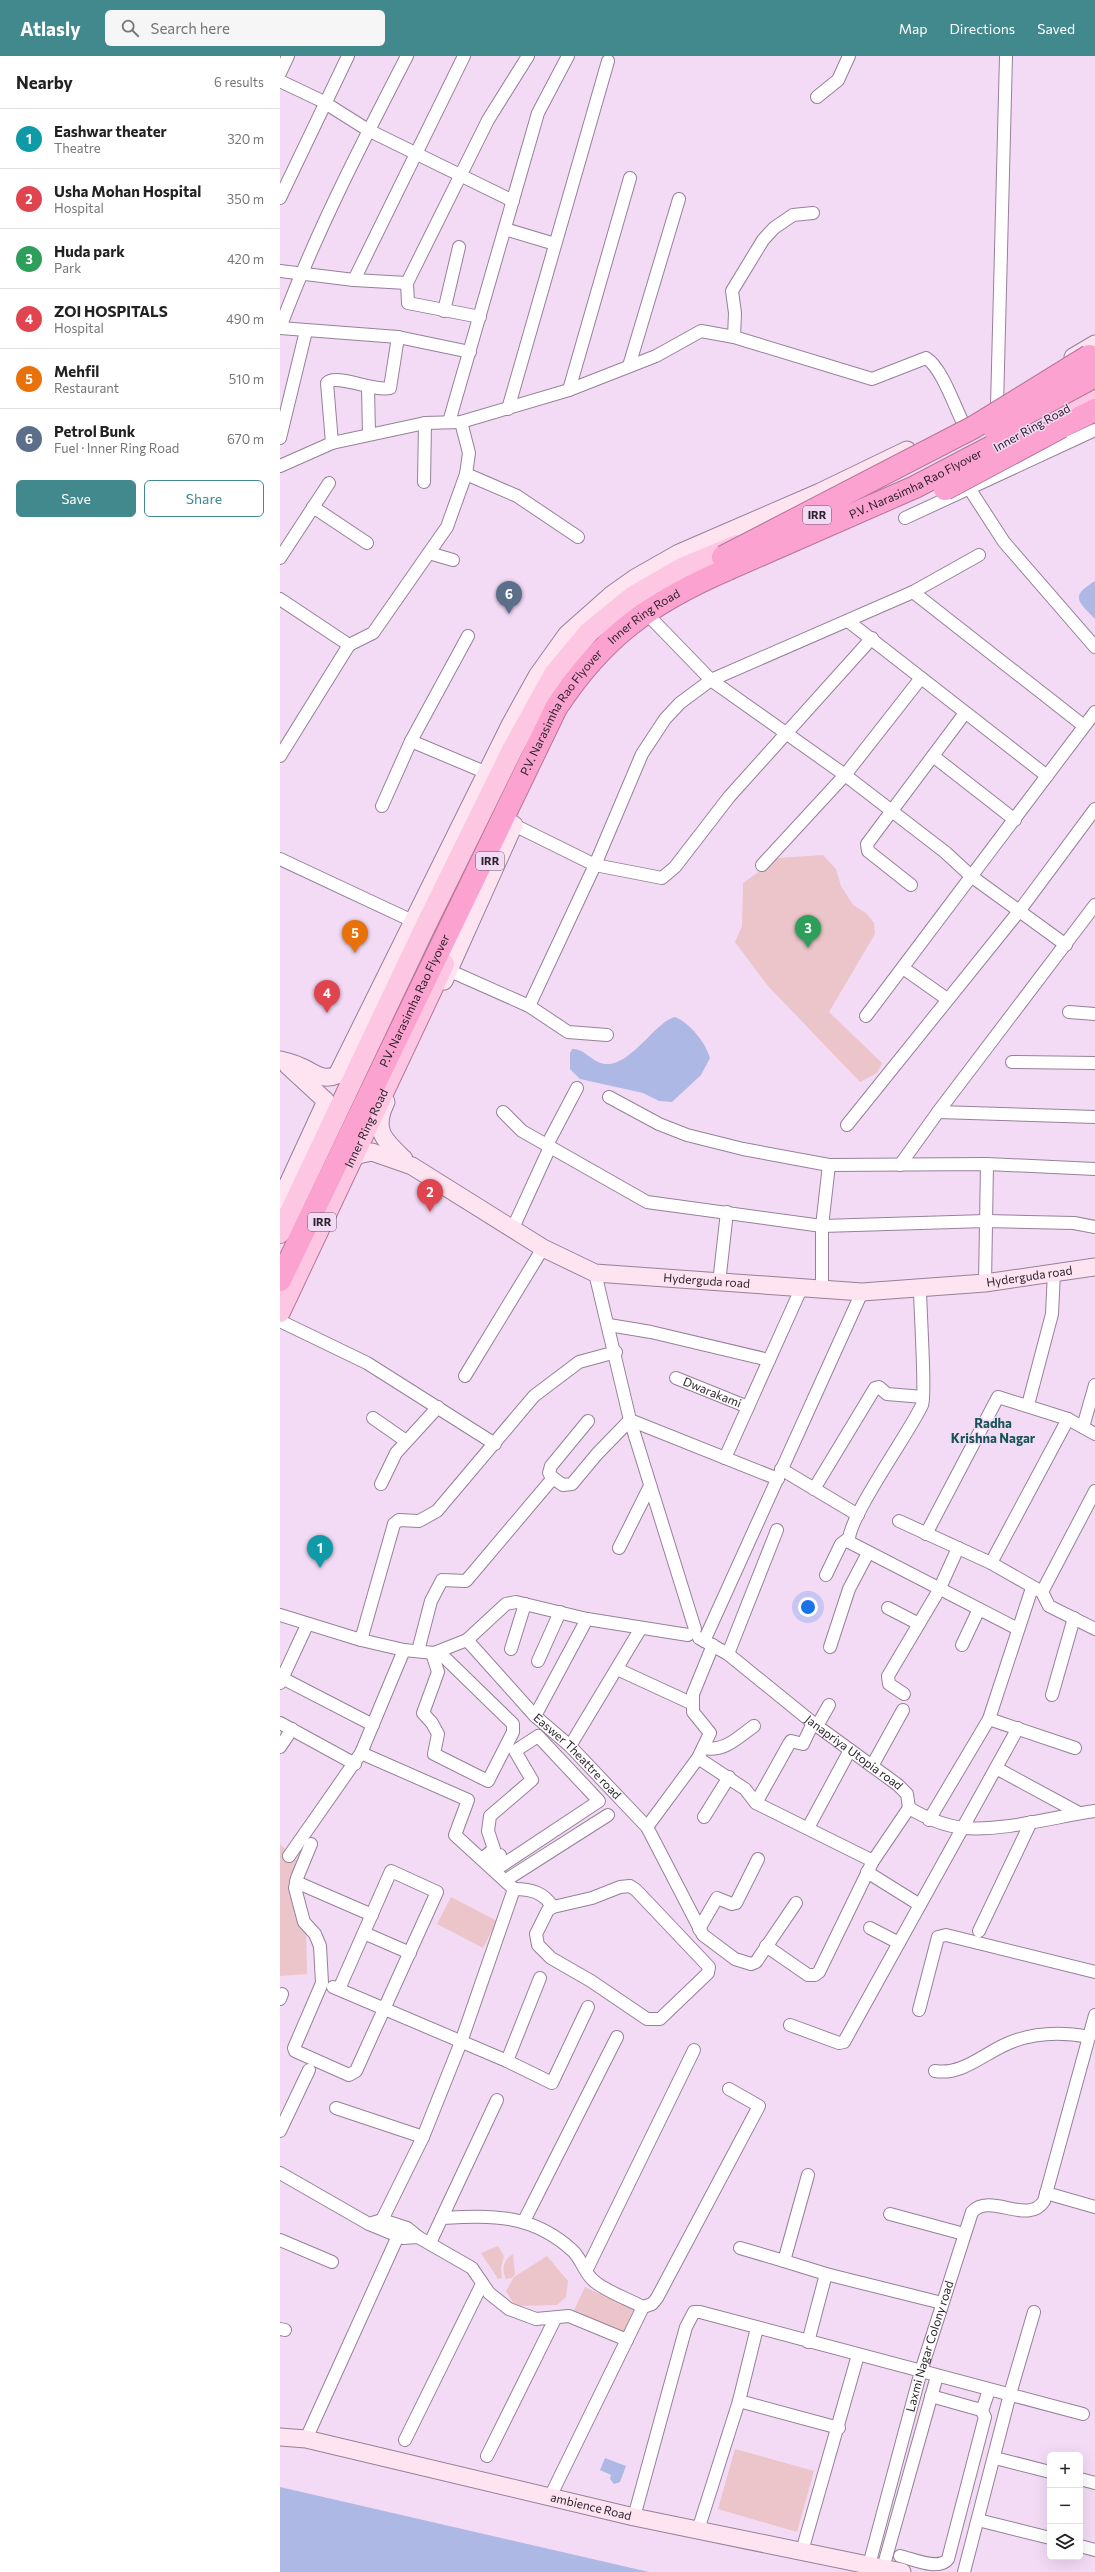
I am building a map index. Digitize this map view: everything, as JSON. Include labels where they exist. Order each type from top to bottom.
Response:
[{"type":"highway","name":"P.V. Narasimha Rao Flyover","points":[[280,1280],[556,708],[586,666],[624,628],[668,597],[725,562],[908,476],[1094,360]]},
{"type":"highway","name":"P.V. Narasimha Rao Flyover","points":[[280,1253],[519,750],[550,693],[576,657],[615,618],[661,586],[915,487],[1095,391]]},
{"type":"highway","points":[[725,562],[897,511],[975,474],[1060,427],[1095,410]]},
{"type":"main road","name":"Inner Ring Road","points":[[280,1312],[511,823],[533,758],[572,688],[606,648],[647,614],[725,562],[809,519],[858,497],[967,431],[1094,360]]},
{"type":"main road","name":"Inner Ring Road","points":[[280,1233],[419,925],[493,776],[554,674],[589,632],[632,597],[656,582],[725,562],[916,490],[1095,395]]},
{"type":"street","points":[[280,73],[288,56]]},
{"type":"street","points":[[280,198],[348,56]]},
{"type":"street","points":[[408,56],[368,130],[300,273],[280,328],[398,337],[470,352]]},
{"type":"street","points":[[354,280],[464,56]]},
{"type":"street","points":[[480,317],[408,303],[407,283],[488,120],[528,56]]},
{"type":"street","points":[[280,756],[349,645],[373,633],[447,527],[466,474],[469,453],[455,422],[470,352],[538,113],[568,56]]},
{"type":"street","points":[[817,97],[838,80],[850,56]]},
{"type":"street","points":[[1001,413],[1006,56]]},
{"type":"street","points":[[508,409],[608,62]]},
{"type":"street","points":[[280,81],[325,103],[368,130],[462,174],[513,201]]},
{"type":"street","points":[[569,390],[630,178]]},
{"type":"street","points":[[629,366],[679,199]]},
{"type":"street","points":[[734,337],[735,313],[732,291],[763,240],[774,228],[793,215],[813,213]]},
{"type":"street","points":[[505,229],[555,244]]},
{"type":"street","points":[[444,311],[459,247]]},
{"type":"street","points":[[280,271],[354,280],[407,283]]},
{"type":"street","points":[[280,438],[306,331]]},
{"type":"street","points":[[280,466],[332,443],[425,423],[455,422],[508,409],[569,390],[656,356],[701,331],[734,337],[872,379],[926,358],[931,361],[940,377],[967,431],[679,553],[654,566],[611,595],[567,634],[553,651],[520,706],[493,776],[410,741]]},
{"type":"street","points":[[332,443],[327,383],[336,379],[368,387],[388,389],[392,385],[398,337]]},
{"type":"street","points":[[1001,413],[1094,360]]},
{"type":"street","points":[[368,387],[369,434]]},
{"type":"street","points":[[424,482],[425,423]]},
{"type":"street","points":[[905,518],[1095,430]]},
{"type":"street","points":[[466,474],[517,496],[578,537]]},
{"type":"street","points":[[280,558],[329,483]]},
{"type":"street","points":[[969,488],[1004,542],[1095,647]]},
{"type":"street","points":[[313,507],[367,543]]},
{"type":"street","points":[[429,552],[453,560]]},
{"type":"street","points":[[529,1006],[595,865],[642,754],[664,719],[680,703],[711,680],[913,592],[979,555]]},
{"type":"street","points":[[913,592],[1084,726]]},
{"type":"street","points":[[280,598],[349,645]]},
{"type":"street","points":[[647,614],[711,680],[786,735],[845,775],[971,876],[1020,910],[1066,945]]},
{"type":"street","points":[[848,621],[872,638],[965,713],[1047,776]]},
{"type":"street","points":[[382,806],[410,741],[468,636]]},
{"type":"street","points":[[412,1166],[386,1142],[380,1131],[380,1115],[448,970],[511,823],[595,865],[657,877],[668,874],[729,797],[872,638]]},
{"type":"street","points":[[762,865],[845,775],[921,678]]},
{"type":"street","points":[[866,1016],[1095,712]]},
{"type":"street","points":[[911,885],[866,848],[867,844],[893,812],[965,713]]},
{"type":"street","points":[[933,756],[1015,820]]},
{"type":"street","points":[[847,1125],[1020,910],[1095,809]]},
{"type":"street","points":[[280,859],[419,925],[337,1075],[330,1078],[321,1078],[300,1066],[280,1060]]},
{"type":"street","points":[[900,1165],[938,1112],[1095,905]]},
{"type":"street","points":[[903,968],[947,999]]},
{"type":"street","points":[[448,970],[529,1006],[568,1032],[607,1035]]},
{"type":"street","points":[[1069,1012],[1095,1014]]},
{"type":"street","points":[[280,1060],[326,1101],[280,1201]]},
{"type":"street","points":[[1012,1062],[1095,1063]]},
{"type":"street","points":[[512,1230],[549,1146],[577,1088]]},
{"type":"street","points":[[609,1097],[659,1124],[687,1135],[743,1149],[829,1165],[987,1164],[1095,1169]]},
{"type":"street","points":[[503,1112],[522,1131],[648,1202],[822,1226],[986,1221],[1074,1223],[1095,1227]]},
{"type":"street","points":[[938,1112],[1095,1117]]},
{"type":"street","name":"Hyderguda road","points":[[351,1160],[358,1155],[372,1152],[412,1166],[512,1230],[543,1248],[595,1273],[801,1289],[862,1292],[920,1289],[985,1283],[1095,1267]]},
{"type":"street","points":[[985,1283],[987,1164]]},
{"type":"street","points":[[822,1290],[822,1226],[829,1165]]},
{"type":"street","points":[[719,1283],[727,1212]]},
{"type":"street","points":[[465,1376],[543,1248]]},
{"type":"street","points":[[1028,1405],[1052,1314],[1054,1272]]},
{"type":"street","points":[[595,1273],[616,1352],[630,1420],[700,1638]]},
{"type":"street","points":[[725,1458],[801,1289]]},
{"type":"street","points":[[826,1575],[841,1544],[849,1538],[858,1515],[923,1404],[920,1289]]},
{"type":"street","points":[[647,1827],[708,1740],[709,1730],[701,1724],[693,1712],[693,1694],[700,1638],[780,1474],[862,1292]]},
{"type":"street","points":[[280,1321],[367,1363],[495,1444]]},
{"type":"street","points":[[609,1325],[652,1332],[769,1360]]},
{"type":"street","points":[[361,1640],[394,1524],[398,1520],[419,1521],[437,1512],[534,1396],[567,1369],[579,1362],[616,1352]]},
{"type":"street","name":"Dwarakami","points":[[676,1378],[748,1407]]},
{"type":"street","points":[[1083,1427],[1095,1385]]},
{"type":"street","points":[[814,1488],[875,1388],[879,1387],[887,1394],[923,1397]]},
{"type":"street","points":[[926,1534],[998,1397],[1028,1405],[1068,1419],[1095,1434]]},
{"type":"street","points":[[381,1484],[396,1453],[438,1407]]},
{"type":"street","points":[[373,1418],[406,1441]]},
{"type":"street","points":[[991,1564],[1068,1419]]},
{"type":"street","points":[[630,1420],[725,1458],[780,1474],[814,1488],[858,1515]]},
{"type":"street","points":[[588,1421],[551,1466],[550,1474],[563,1485],[572,1484],[597,1454],[630,1420]]},
{"type":"street","points":[[418,1651],[431,1601],[439,1583],[448,1578],[460,1582],[466,1581],[553,1478]]},
{"type":"street","points":[[619,1548],[650,1486]]},
{"type":"street","points":[[929,1820],[989,1719],[1018,1629],[1037,1590],[1095,1491]]},
{"type":"street","points":[[899,1521],[991,1564],[1037,1590],[1049,1606],[1095,1628]]},
{"type":"street","points":[[728,1654],[777,1530]]},
{"type":"street","points":[[849,1538],[852,1545],[1018,1629]]},
{"type":"street","points":[[904,1694],[887,1681],[939,1590],[958,1548]]},
{"type":"street","points":[[830,1647],[849,1589],[868,1553]]},
{"type":"street","points":[[280,1615],[307,1625],[361,1640],[404,1650],[436,1653],[467,1640],[506,1604],[516,1602],[587,1619],[700,1638]]},
{"type":"street","points":[[511,1649],[525,1604]]},
{"type":"street","points":[[888,1608],[919,1624]]},
{"type":"street","points":[[962,1645],[979,1609]]},
{"type":"street","points":[[538,1661],[560,1612]]},
{"type":"street","points":[[1052,1695],[1074,1618]]},
{"type":"street","points":[[535,1716],[587,1619]]},
{"type":"street","points":[[307,1625],[281,1681],[373,1725]]},
{"type":"street","points":[[570,1746],[641,1628]]},
{"type":"street","name":"Janapriya Utopia road","points":[[700,1638],[728,1654],[815,1725],[872,1766],[907,1794],[910,1808]]},
{"type":"street","name":"Easwer Theattre road","points":[[467,1640],[535,1716],[570,1746],[647,1827],[699,1929],[716,1946],[735,1959],[751,1964],[756,1962],[796,1903]]},
{"type":"street","points":[[289,1856],[355,1764],[404,1650]]},
{"type":"street","points":[[436,1653],[448,1662],[512,1724],[513,1732],[488,1781],[434,1754],[438,1734],[432,1723],[424,1717],[423,1709],[438,1672],[436,1666],[436,1653]]},
{"type":"street","points":[[436,1666],[448,1662]]},
{"type":"street","points":[[617,1669],[693,1704]]},
{"type":"street","points":[[756,1803],[789,1744],[792,1741],[803,1744],[829,1705]]},
{"type":"street","points":[[872,1766],[903,1710]]},
{"type":"street","points":[[989,1719],[1075,1748]]},
{"type":"street","points":[[280,1723],[355,1764]]},
{"type":"street","points":[[700,1753],[722,1748],[754,1726]]},
{"type":"street","points":[[790,2025],[838,2043],[844,2042],[964,1828],[1018,1728]]},
{"type":"street","points":[[280,1747],[292,1729]]},
{"type":"street","points":[[489,1865],[500,1855],[599,1801],[538,1736],[515,1751],[532,1780],[490,1816],[488,1831],[500,1855]]},
{"type":"street","points":[[808,1828],[850,1750]]},
{"type":"street","points":[[361,1753],[468,1800],[455,1835],[510,1884],[537,1892],[547,1897],[553,1907]]},
{"type":"street","points":[[700,1753],[745,1789],[756,1803],[873,1860]]},
{"type":"street","points":[[996,1768],[1079,1813]]},
{"type":"street","points":[[704,1817],[729,1777]]},
{"type":"street","points":[[766,1946],[808,1975],[815,1975],[873,1860],[910,1808],[929,1820],[964,1828],[1031,1822],[1095,1811]]},
{"type":"street","points":[[382,2220],[423,2137],[461,2042],[510,1884],[608,1815]]},
{"type":"street","points":[[979,1931],[1031,1822]]},
{"type":"street","points":[[312,1844],[296,1882],[295,1888],[304,1922],[315,1934],[320,1946],[322,1983],[294,2048],[296,2051],[349,2076],[356,2071],[436,1896],[436,1890],[391,1871],[339,1989]]},
{"type":"street","points":[[489,1865],[500,1855]]},
{"type":"street","points":[[699,1929],[717,1898],[732,1904],[736,1903],[758,1859]]},
{"type":"street","points":[[868,1872],[920,1905]]},
{"type":"street","points":[[296,1882],[372,1915]]},
{"type":"street","points":[[630,1886],[636,1890],[708,1967],[708,1973],[660,2019],[654,2021],[647,2019],[591,1981],[551,1958],[538,1945],[536,1934],[541,1921],[548,1910],[553,1907],[592,1898],[620,1887],[630,1886]]},
{"type":"street","points":[[870,1928],[899,1943]]},
{"type":"street","points":[[364,1933],[410,1953]]},
{"type":"street","points":[[919,2010],[938,1937],[942,1936],[950,1935],[1095,1972]]},
{"type":"street","points":[[507,2061],[540,1978]]},
{"type":"street","points":[[322,1983],[507,2061],[552,2082],[588,2007]]},
{"type":"street","points":[[1095,2015],[1046,2193],[1095,2207]]},
{"type":"street","points":[[935,2072],[948,2073],[1014,2041],[1050,2032],[1089,2037]]},
{"type":"street","points":[[524,2221],[617,2037]]},
{"type":"street","points":[[587,2269],[694,2050]]},
{"type":"street","points":[[280,2130],[309,2070]]},
{"type":"street","points":[[550,2497],[643,2307],[652,2304],[656,2298],[759,2106],[729,2089]]},
{"type":"street","points":[[430,2243],[497,2100]]},
{"type":"street","points":[[336,2108],[423,2137]]},
{"type":"street","points":[[280,2172],[369,2224],[398,2236],[418,2237]]},
{"type":"street","points":[[784,2261],[808,2174]]},
{"type":"street","name":"Laxmi Nagar Colony road","points":[[876,2567],[921,2371],[972,2212],[976,2207],[983,2205],[1030,2211],[1040,2208],[1046,2193]]},
{"type":"street","points":[[890,2214],[964,2234]]},
{"type":"street","points":[[442,2218],[501,2217],[524,2221],[567,2245],[587,2269],[594,2281],[643,2307]]},
{"type":"street","points":[[369,2224],[382,2220],[407,2228],[418,2237],[472,2268],[482,2284],[495,2299],[509,2309],[536,2319],[555,2319],[569,2316],[627,2340]]},
{"type":"street","points":[[306,2439],[398,2236]]},
{"type":"street","points":[[280,2240],[332,2262]]},
{"type":"street","points":[[740,2248],[826,2274],[942,2303]]},
{"type":"street","points":[[808,2342],[826,2274]]},
{"type":"street","points":[[406,2440],[482,2284]]},
{"type":"street","points":[[634,2517],[692,2313],[700,2312],[988,2390],[1010,2394],[1083,2414]]},
{"type":"street","points":[[964,2572],[995,2458],[1010,2394],[1034,2312]]},
{"type":"street","points":[[487,2456],[555,2319]]},
{"type":"street","points":[[698,2530],[739,2401],[757,2328]]},
{"type":"street","points":[[802,2551],[839,2428],[858,2355]]},
{"type":"street","points":[[876,2567],[937,2376]]},
{"type":"street","points":[[901,2564],[938,2565],[944,2563],[948,2559],[985,2417],[982,2411],[988,2390]]},
{"type":"street","points":[[931,2396],[982,2411]]},
{"type":"street","points":[[739,2401],[839,2428]]},
{"type":"street","name":"ambience Road","points":[[280,2437],[306,2439],[634,2517],[876,2567],[901,2564]]},
{"type":"street","points":[[995,2458],[1047,2471]]},
{"type":"street","points":[[1083,2480],[1095,2483]]},
{"type":"street","points":[[978,2520],[1047,2537]]},
{"type":"street","points":[[1083,2547],[1095,2550]]},
{"type":"shaded area","points":[[823,855],[836,869],[841,886],[853,905],[866,913],[874,923],[875,934],[829,1012],[882,1063],[877,1073],[860,1082],[768,986],[735,942],[742,926],[743,883],[778,858]]},
{"type":"shaded area","points":[[280,1844],[297,1861],[306,1923],[307,1974],[280,1976]]},
{"type":"shaded area","points":[[451,1897],[497,1921],[483,1948],[437,1924]]},
{"type":"shaded area","points":[[498,2246],[504,2256],[501,2267],[502,2278],[498,2279],[481,2253]]},
{"type":"shaded area","points":[[513,2254],[515,2274],[512,2278],[506,2279],[504,2275],[504,2265],[507,2259]]},
{"type":"shaded area","points":[[547,2256],[568,2281],[566,2297],[557,2305],[515,2306],[506,2291],[514,2277]]},
{"type":"shaded area","points":[[585,2287],[634,2310],[623,2333],[574,2310]]},
{"type":"shaded area","points":[[735,2449],[814,2471],[797,2532],[718,2509]]},
{"type":"water","points":[[1095,581],[1095,619],[1080,603],[1079,595],[1087,586]]},
{"type":"water","points":[[675,1017],[681,1020],[697,1034],[705,1046],[710,1058],[701,1075],[672,1102],[659,1101],[643,1093],[580,1079],[570,1069],[570,1053],[572,1049],[582,1051],[597,1061],[603,1063],[609,1064],[617,1062],[633,1052],[662,1024]]},
{"type":"water","points":[[605,2458],[626,2466],[620,2482],[614,2484],[610,2479],[611,2475],[600,2470]]},
{"type":"water","points":[[280,2487],[649,2572],[280,2572]]},
{"type":"place","name":"Petrol Bunk","points":[[509,614]]},
{"type":"place","name":"Huda park","points":[[808,948]]},
{"type":"place","name":"Mehfil","points":[[355,953]]},
{"type":"place","name":"ZOI HOSPITALS","points":[[327,1013]]},
{"type":"place","name":"Usha Mohan Hospital","points":[[430,1212]]},
{"type":"place","name":"Eashwar theater","points":[[320,1568]]},
{"type":"district","name":"Radha Krishna Nagar","points":[[993,1430]]}]
